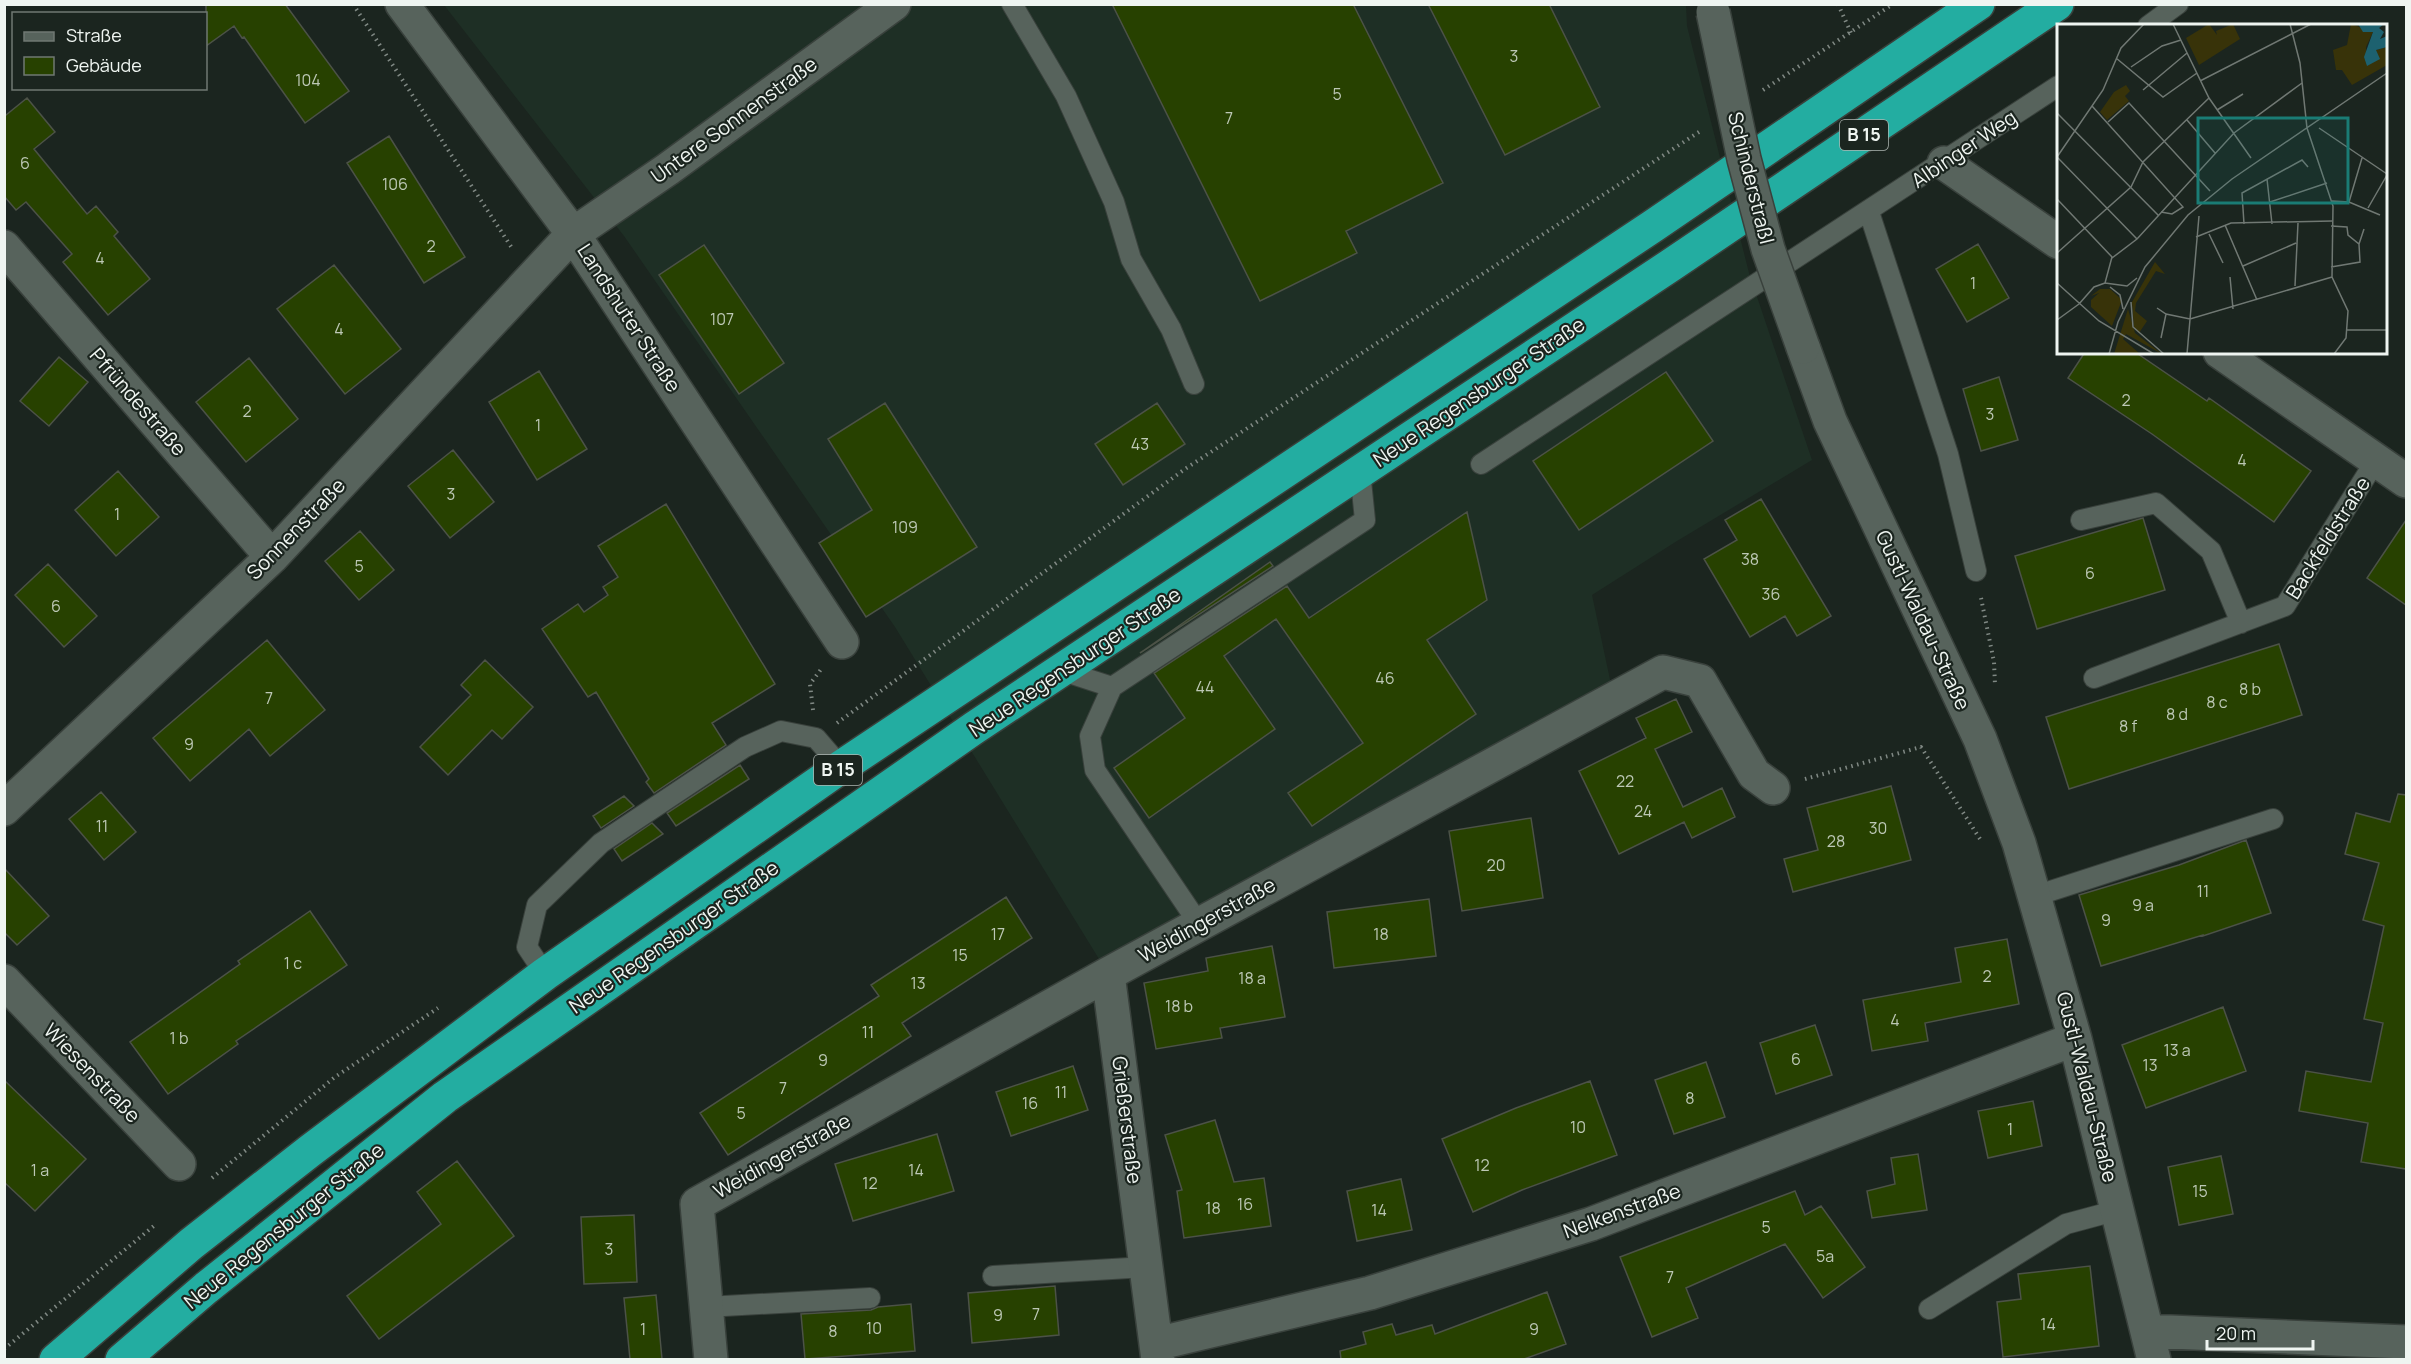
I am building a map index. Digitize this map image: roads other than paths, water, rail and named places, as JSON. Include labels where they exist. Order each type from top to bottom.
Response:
[{"type":"highway","name":"Neue Regensburger Straße","points":[[56,1359],[191,1244],[311,1150],[545,974],[841,767],[1653,226],[1978,4]]},
{"type":"highway","name":"Neue Regensburger Straße","points":[[122,1359],[206,1287],[446,1097],[974,728],[1063,671],[2057,4]]},
{"type":"street","name":"Landshuter Straße","points":[[402,4],[573,234],[842,642]]},
{"type":"street","name":"Untere Sonnenstraße","points":[[573,234],[678,162],[894,4]]},
{"type":"street","name":"Schinderstraßl","points":[[1712,8],[1744,159],[1762,226],[1803,347]]},
{"type":"street","points":[[1944,163],[2057,241]]},
{"type":"street","name":"Sonnenstraße","points":[[4,809],[272,557],[573,234]]},
{"type":"street","name":"Pfründestraße","points":[[4,247],[272,557]]},
{"type":"street","name":"Gustl-Waldau-Straße","points":[[1803,347],[1830,421],[1980,739],[2019,843],[2075,1039],[2150,1345]]},
{"type":"street","name":"Backfeldstraße","points":[[2223,354],[2406,481]]},
{"type":"street","name":"Weidingerstraße","points":[[711,1359],[697,1204],[1108,974],[1663,672],[1700,681],[1754,774],[1773,788]]},
{"type":"street","name":"Grießerstraße","points":[[1108,974],[1157,1352]]},
{"type":"street","name":"Wiesenstraße","points":[[4,981],[179,1164]]},
{"type":"street","name":"Nelkenstraße","points":[[1157,1352],[1370,1293],[1591,1224],[2075,1039]]},
{"type":"street","points":[[2150,1345],[2406,1342]]},
{"type":"lane","points":[[1012,4],[1066,96],[1113,202],[1131,259],[1171,329],[1194,384]]},
{"type":"lane","points":[[2151,24],[2178,4]]},
{"type":"lane","name":"Albinger Weg","points":[[1481,464],[1944,163],[2057,87]]},
{"type":"lane","points":[[1869,212],[1947,454],[1976,571]]},
{"type":"lane","name":"Backfeldstraße","points":[[2094,678],[2285,606],[2376,460]]},
{"type":"lane","points":[[1199,924],[1095,770],[1090,736],[1112,687],[1365,520],[1360,471]]},
{"type":"lane","points":[[2081,520],[2156,503],[2211,551],[2241,623]]},
{"type":"lane","points":[[1063,671],[1112,687]]},
{"type":"lane","points":[[545,974],[527,947],[537,904],[601,843],[745,747],[781,731],[816,738],[841,767]]},
{"type":"lane","points":[[2035,896],[2273,819]]},
{"type":"lane","name":"Gustl-Waldau-Straße","points":[[1929,1309],[2066,1224],[2118,1210]]},
{"type":"lane","points":[[993,1276],[1146,1267]]},
{"type":"lane","points":[[706,1307],[870,1298]]}]
